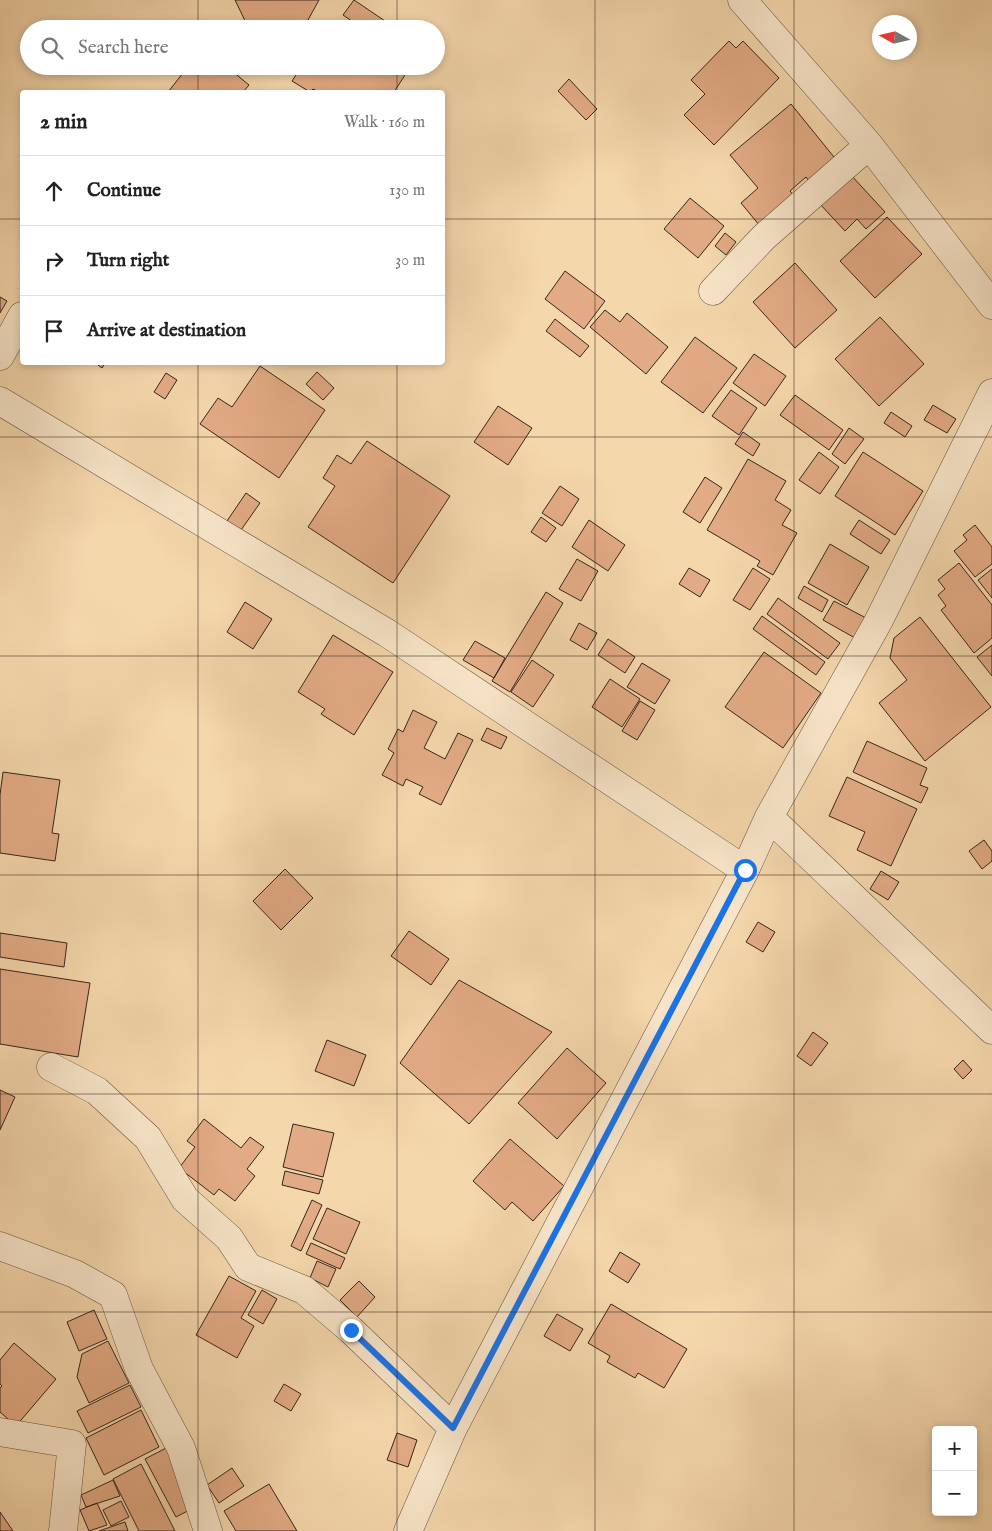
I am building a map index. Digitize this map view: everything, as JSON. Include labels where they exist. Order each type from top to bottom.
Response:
[{"type":"street","points":[[742,0],[869,145],[992,305]]},
{"type":"street","points":[[713,291],[764,238],[869,145]]},
{"type":"street","points":[[0,356],[20,320]]},
{"type":"street","points":[[408,1531],[453,1428],[745,870],[769,817],[878,622],[992,393]]},
{"type":"street","points":[[0,401],[387,632],[745,870]]},
{"type":"street","points":[[769,817],[992,1030]]},
{"type":"street","points":[[51,1067],[97,1091],[148,1138],[185,1199],[228,1238],[248,1267],[304,1290],[351,1330],[453,1428]]},
{"type":"street","points":[[0,1246],[75,1274],[113,1295],[139,1369],[180,1448],[208,1531]]},
{"type":"street","points":[[0,1432],[72,1444],[63,1531]]},
{"type":"building","points":[[235,0],[319,0],[308,20],[245,20]]},
{"type":"building","points":[[354,0],[384,20],[350,20],[343,15]]},
{"type":"building","points":[[729,41],[736,48],[743,41],[779,78],[714,145],[684,115],[705,94],[691,80]]},
{"type":"building","points":[[181,75],[237,75],[249,85],[245,90],[170,90]]},
{"type":"building","points":[[296,75],[405,75],[395,90],[307,90],[292,81]]},
{"type":"building","points":[[569,79],[597,109],[586,120],[558,91]]},
{"type":"building","points":[[791,104],[838,162],[811,184],[806,177],[790,191],[795,197],[760,226],[741,203],[758,188],[730,155]]},
{"type":"building","points":[[850,174],[885,212],[866,229],[857,219],[845,231],[819,203]]},
{"type":"building","points":[[690,198],[724,226],[698,258],[664,229]]},
{"type":"building","points":[[887,217],[922,254],[875,298],[840,261]]},
{"type":"building","points":[[725,233],[736,242],[726,255],[715,246]]},
{"type":"building","points":[[795,263],[837,310],[795,348],[753,302]]},
{"type":"building","points":[[565,271],[605,301],[584,329],[545,299]]},
{"type":"building","points":[[0,297],[7,301],[0,313]]},
{"type":"building","points":[[605,310],[620,322],[627,313],[668,347],[646,374],[590,327]]},
{"type":"building","points":[[880,317],[924,364],[879,406],[835,359]]},
{"type":"building","points":[[555,319],[589,346],[580,357],[546,331]]},
{"type":"building","points":[[695,337],[737,368],[703,413],[661,382]]},
{"type":"building","points":[[754,354],[786,376],[765,406],[733,383]]},
{"type":"building","points":[[260,366],[325,410],[279,478],[200,424],[218,398],[232,407]]},
{"type":"building","points":[[317,372],[334,388],[323,400],[306,384]]},
{"type":"building","points":[[166,373],[177,380],[165,399],[154,392]]},
{"type":"building","points":[[731,390],[757,408],[739,435],[712,416]]},
{"type":"building","points":[[795,395],[843,430],[829,450],[780,415]]},
{"type":"building","points":[[933,405],[956,419],[947,433],[924,420]]},
{"type":"building","points":[[498,406],[532,428],[508,465],[474,442]]},
{"type":"building","points":[[891,412],[912,426],[905,437],[884,423]]},
{"type":"building","points":[[849,428],[864,439],[845,464],[832,454]]},
{"type":"building","points":[[743,432],[760,444],[753,456],[735,444]]},
{"type":"building","points":[[367,441],[450,496],[393,583],[308,527],[335,486],[323,478],[337,455],[351,464]]},
{"type":"building","points":[[819,452],[839,467],[820,494],[799,480]]},
{"type":"building","points":[[863,452],[923,491],[895,535],[835,496]]},
{"type":"building","points":[[748,459],[786,481],[775,500],[791,510],[782,525],[797,533],[773,575],[757,566],[760,561],[707,530]]},
{"type":"building","points":[[705,477],[722,488],[700,523],[683,512]]},
{"type":"building","points":[[560,486],[579,499],[562,526],[542,513]]},
{"type":"building","points":[[246,493],[260,503],[241,530],[227,521]]},
{"type":"building","points":[[541,517],[556,528],[546,542],[531,532]]},
{"type":"building","points":[[589,520],[625,545],[608,571],[572,547]]},
{"type":"building","points":[[859,520],[890,540],[881,554],[850,534]]},
{"type":"building","points":[[975,525],[992,547],[992,564],[975,577],[954,551],[967,540],[963,535]]},
{"type":"building","points":[[830,544],[869,567],[847,605],[808,583]]},
{"type":"building","points":[[577,559],[598,571],[581,601],[559,589]]},
{"type":"building","points":[[959,563],[992,605],[992,638],[974,653],[941,610],[946,606],[938,595],[945,589],[938,580]]},
{"type":"building","points":[[689,568],[710,580],[700,597],[679,584]]},
{"type":"building","points":[[753,568],[770,579],[750,610],[733,600]]},
{"type":"building","points":[[992,569],[992,598],[978,580]]},
{"type":"building","points":[[804,586],[828,600],[822,612],[798,598]]},
{"type":"building","points":[[546,592],[563,603],[510,692],[492,681]]},
{"type":"building","points":[[778,598],[840,643],[828,659],[767,614]]},
{"type":"building","points":[[834,601],[866,618],[855,638],[823,620]]},
{"type":"building","points":[[245,602],[272,619],[253,649],[227,632]]},
{"type":"building","points":[[762,616],[825,662],[816,675],[753,629]]},
{"type":"building","points":[[920,617],[991,707],[925,761],[879,703],[907,680],[890,658],[894,638]]},
{"type":"building","points":[[579,623],[597,633],[587,650],[570,640]]},
{"type":"building","points":[[333,635],[393,672],[354,735],[321,714],[325,709],[298,692]]},
{"type":"building","points":[[608,639],[635,657],[625,673],[598,655]]},
{"type":"building","points":[[475,641],[505,658],[494,678],[463,660]]},
{"type":"building","points":[[992,645],[992,676],[977,657]]},
{"type":"building","points":[[764,652],[821,693],[783,748],[725,707]]},
{"type":"building","points":[[532,660],[554,675],[533,707],[511,692]]},
{"type":"building","points":[[642,663],[670,680],[655,704],[627,687]]},
{"type":"building","points":[[610,679],[640,699],[622,727],[592,707]]},
{"type":"building","points":[[640,701],[655,710],[637,740],[622,731]]},
{"type":"building","points":[[413,710],[437,722],[424,748],[445,759],[458,733],[473,740],[441,805],[419,794],[423,787],[406,779],[403,786],[382,775],[394,753],[388,749],[398,729],[403,732]]},
{"type":"building","points":[[487,728],[507,737],[501,749],[481,740]]},
{"type":"building","points":[[867,741],[927,768],[920,785],[928,788],[921,803],[853,772]]},
{"type":"building","points":[[3,772],[60,780],[52,833],[59,834],[55,861],[0,853],[0,795]]},
{"type":"building","points":[[847,777],[917,809],[891,866],[857,850],[865,832],[829,816]]},
{"type":"building","points":[[984,840],[992,851],[992,861],[982,869],[969,851]]},
{"type":"building","points":[[285,869],[313,898],[281,930],[253,901]]},
{"type":"building","points":[[881,871],[899,882],[888,900],[870,889]]},
{"type":"building","points":[[758,922],[775,932],[763,952],[746,942]]},
{"type":"building","points":[[409,931],[449,959],[431,985],[391,956]]},
{"type":"building","points":[[0,933],[67,943],[64,967],[0,957]]},
{"type":"building","points":[[0,969],[90,983],[78,1057],[0,1044]]},
{"type":"building","points":[[459,980],[552,1032],[469,1124],[400,1063]]},
{"type":"building","points":[[813,1032],[828,1043],[811,1066],[797,1056]]},
{"type":"building","points":[[327,1040],[366,1055],[354,1086],[315,1071]]},
{"type":"building","points":[[567,1048],[606,1083],[557,1139],[518,1103]]},
{"type":"building","points":[[963,1060],[972,1070],[963,1079],[954,1069]]},
{"type":"building","points":[[0,1090],[15,1097],[0,1130]]},
{"type":"building","points":[[204,1119],[241,1148],[250,1137],[264,1147],[247,1169],[255,1176],[235,1201],[219,1189],[214,1195],[179,1168],[195,1147],[187,1141]]},
{"type":"building","points":[[293,1124],[334,1133],[323,1177],[283,1167]]},
{"type":"building","points":[[510,1139],[564,1186],[533,1221],[512,1202],[505,1210],[473,1181]]},
{"type":"building","points":[[285,1171],[323,1180],[319,1194],[282,1185]]},
{"type":"building","points":[[312,1200],[322,1205],[301,1251],[291,1246]]},
{"type":"building","points":[[327,1208],[360,1222],[346,1254],[313,1239]]},
{"type":"building","points":[[311,1243],[345,1258],[340,1269],[306,1254]]},
{"type":"building","points":[[620,1252],[640,1264],[628,1283],[609,1271]]},
{"type":"building","points":[[317,1261],[336,1269],[328,1287],[310,1278]]},
{"type":"building","points":[[229,1276],[256,1291],[241,1318],[254,1326],[237,1358],[196,1335]]},
{"type":"building","points":[[359,1281],[375,1297],[357,1317],[340,1300]]},
{"type":"building","points":[[262,1290],[277,1299],[263,1324],[248,1315]]},
{"type":"building","points":[[611,1304],[687,1349],[664,1388],[638,1373],[635,1378],[607,1362],[610,1356],[588,1343]]},
{"type":"building","points":[[94,1310],[107,1339],[79,1351],[67,1322]]},
{"type":"building","points":[[557,1314],[583,1329],[570,1351],[544,1336]]},
{"type":"building","points":[[108,1341],[129,1383],[89,1403],[77,1377],[82,1354]]},
{"type":"building","points":[[14,1343],[56,1379],[16,1426],[0,1412],[0,1388],[2,1386],[0,1384],[0,1360]]},
{"type":"building","points":[[284,1384],[301,1394],[291,1411],[274,1401]]},
{"type":"building","points":[[130,1385],[141,1407],[88,1433],[77,1411]]},
{"type":"building","points":[[141,1410],[159,1447],[104,1475],[86,1438]]},
{"type":"building","points":[[397,1433],[417,1440],[408,1467],[387,1460]]},
{"type":"building","points":[[168,1447],[199,1505],[176,1517],[145,1459]]},
{"type":"building","points":[[141,1464],[175,1531],[139,1531],[113,1479]]},
{"type":"building","points":[[232,1468],[244,1486],[219,1503],[207,1485]]},
{"type":"building","points":[[113,1480],[120,1496],[86,1507],[81,1495]]},
{"type":"building","points":[[269,1484],[297,1531],[236,1531],[224,1511]]},
{"type":"building","points":[[121,1501],[129,1517],[111,1526],[103,1510]]},
{"type":"building","points":[[97,1503],[107,1525],[89,1531],[80,1510]]},
{"type":"building","points":[[0,1512],[13,1531],[0,1531]]},
{"type":"building","points":[[125,1522],[128,1531],[99,1531]]},
{"type":"route","points":[[351,1330],[453,1428],[745,870]]}]
